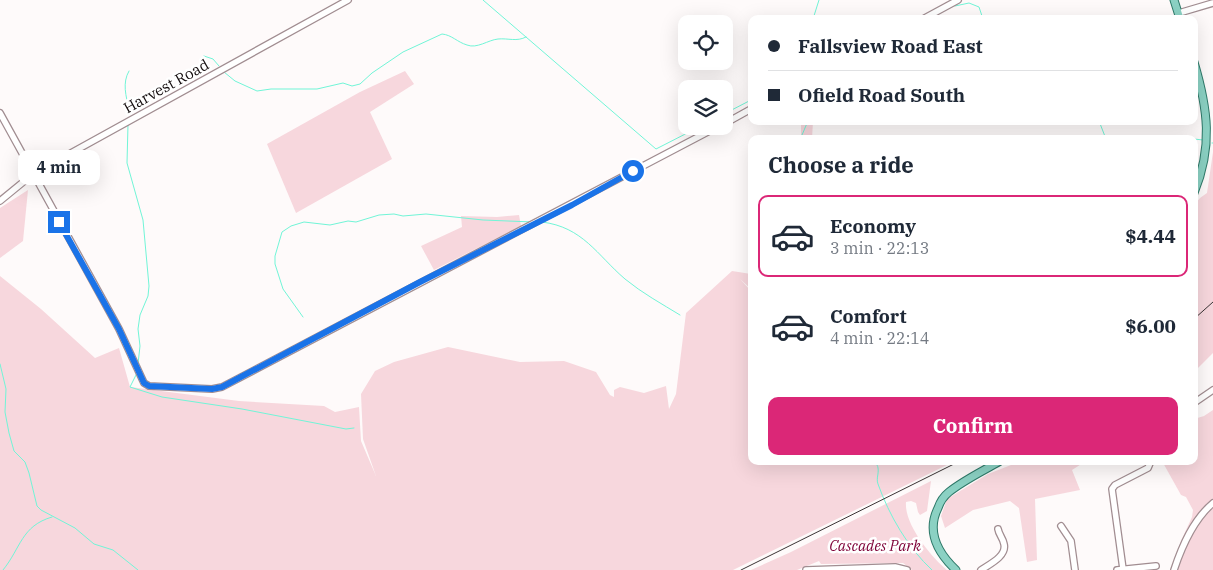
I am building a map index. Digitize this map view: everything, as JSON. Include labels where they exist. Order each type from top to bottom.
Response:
[{"type":"main road","points":[[1174,0],[1179,15]]},
{"type":"main road","points":[[1198,76],[1206,103],[1208,133],[1201,176],[1198,183]]},
{"type":"main road","points":[[956,570],[934,540],[935,513],[949,492],[993,465]]},
{"type":"street","name":"Harvest Road","points":[[0,201],[33,174],[348,0]]},
{"type":"street","points":[[930,15],[958,0]]},
{"type":"street","points":[[1182,15],[1213,3]]},
{"type":"street","points":[[733,119],[748,111]]},
{"type":"street","points":[[0,113],[119,329],[144,383],[149,386],[212,389],[222,387],[420,282],[572,205],[701,135]]},
{"type":"street","points":[[1198,400],[1213,390]]},
{"type":"street","points":[[1149,465],[1148,468],[1115,485],[1112,489],[1124,569],[1156,566]]},
{"type":"street","points":[[1175,567],[1188,536],[1199,517],[1213,503]]},
{"type":"street","points":[[1061,526],[1072,541],[1075,570]]},
{"type":"street","points":[[981,570],[1004,551],[1004,544],[998,529]]},
{"type":"street","points":[[806,570],[895,567],[907,570]]},
{"type":"green space","points":[[405,71],[414,84],[370,112],[392,159],[296,213],[267,144],[360,92]]},
{"type":"green space","points":[[801,125],[813,125],[812,135],[801,135]]},
{"type":"green space","points":[[1213,152],[1213,353],[1198,368],[1198,200],[1207,193]]},
{"type":"green space","points":[[28,190],[23,241],[0,258],[0,208]]},
{"type":"green space","points":[[519,215],[521,226],[434,270],[421,246],[462,227],[461,216],[497,217]]},
{"type":"green space","points":[[732,271],[748,274],[748,286],[740,279],[748,288],[748,465],[947,465],[733,570],[0,570],[0,276],[41,309],[95,358],[119,348],[130,387],[239,401],[324,406],[335,412],[359,407],[361,441],[376,476],[363,439],[361,394],[375,371],[394,362],[448,347],[520,362],[564,361],[596,372],[610,395],[614,397],[614,390],[620,387],[644,393],[666,386],[669,409],[676,394],[686,313]]},
{"type":"green space","points":[[1213,410],[1213,570],[1171,570],[1193,510],[1186,497],[1181,495],[1164,465],[1198,465],[1198,418]]},
{"type":"green space","points":[[1011,465],[1080,465],[1072,470],[1080,490],[1035,499],[1037,560],[1027,562],[1019,508],[1010,501],[973,510],[945,528],[941,516],[947,499],[988,474]]},
{"type":"green space","name":"Cascades Park","points":[[931,481],[927,511],[920,515],[916,503],[911,501],[906,502],[907,511],[914,530],[926,549],[947,570],[912,570],[903,563],[821,564],[819,561],[797,570],[751,570],[791,552]]},
{"type":"waterway","points":[[483,0],[656,149],[683,135]]},
{"type":"waterway","points":[[814,15],[819,0]]},
{"type":"waterway","points":[[955,6],[969,3],[979,7],[982,15]]},
{"type":"waterway","points":[[224,72],[235,81],[257,91],[271,89],[317,89],[343,83],[352,86],[360,84],[372,73],[403,52],[442,34],[471,46],[498,39],[516,40],[526,37]]},
{"type":"waterway","points":[[204,56],[213,59],[219,66]]},
{"type":"waterway","points":[[129,71],[125,85],[129,109]]},
{"type":"waterway","points":[[733,109],[748,102]]},
{"type":"waterway","points":[[128,125],[127,163],[143,220],[149,286],[148,296],[140,315],[138,329],[140,346],[138,364]]},
{"type":"waterway","points":[[802,135],[806,125]]},
{"type":"waterway","points":[[1101,125],[1104,135]]},
{"type":"waterway","points":[[1198,139],[1203,140]]},
{"type":"waterway","points":[[303,317],[283,289],[275,264],[275,256],[282,232],[291,226],[304,222],[330,225],[348,221],[356,222],[379,215],[394,214],[403,216],[426,214],[483,220],[533,222]]},
{"type":"waterway","points":[[542,222],[556,225],[579,236],[625,279],[680,315]]},
{"type":"waterway","points":[[0,364],[6,389],[5,412],[9,433],[14,451],[25,462],[37,506],[75,528],[94,544],[113,550],[138,570]]},
{"type":"waterway","points":[[137,373],[130,387],[162,397],[242,409],[346,429],[354,428]]},
{"type":"waterway","points":[[877,465],[878,484],[894,519],[915,552],[932,570]]},
{"type":"waterway","points":[[3,570],[28,532],[34,526],[52,517]]},
{"type":"railway","points":[[1198,315],[1213,302]]},
{"type":"railway","points":[[741,570],[952,465]]},
{"type":"route","points":[[59,222],[119,329],[144,383],[149,386],[217,389],[374,308],[420,282],[572,205],[633,171]]}]
